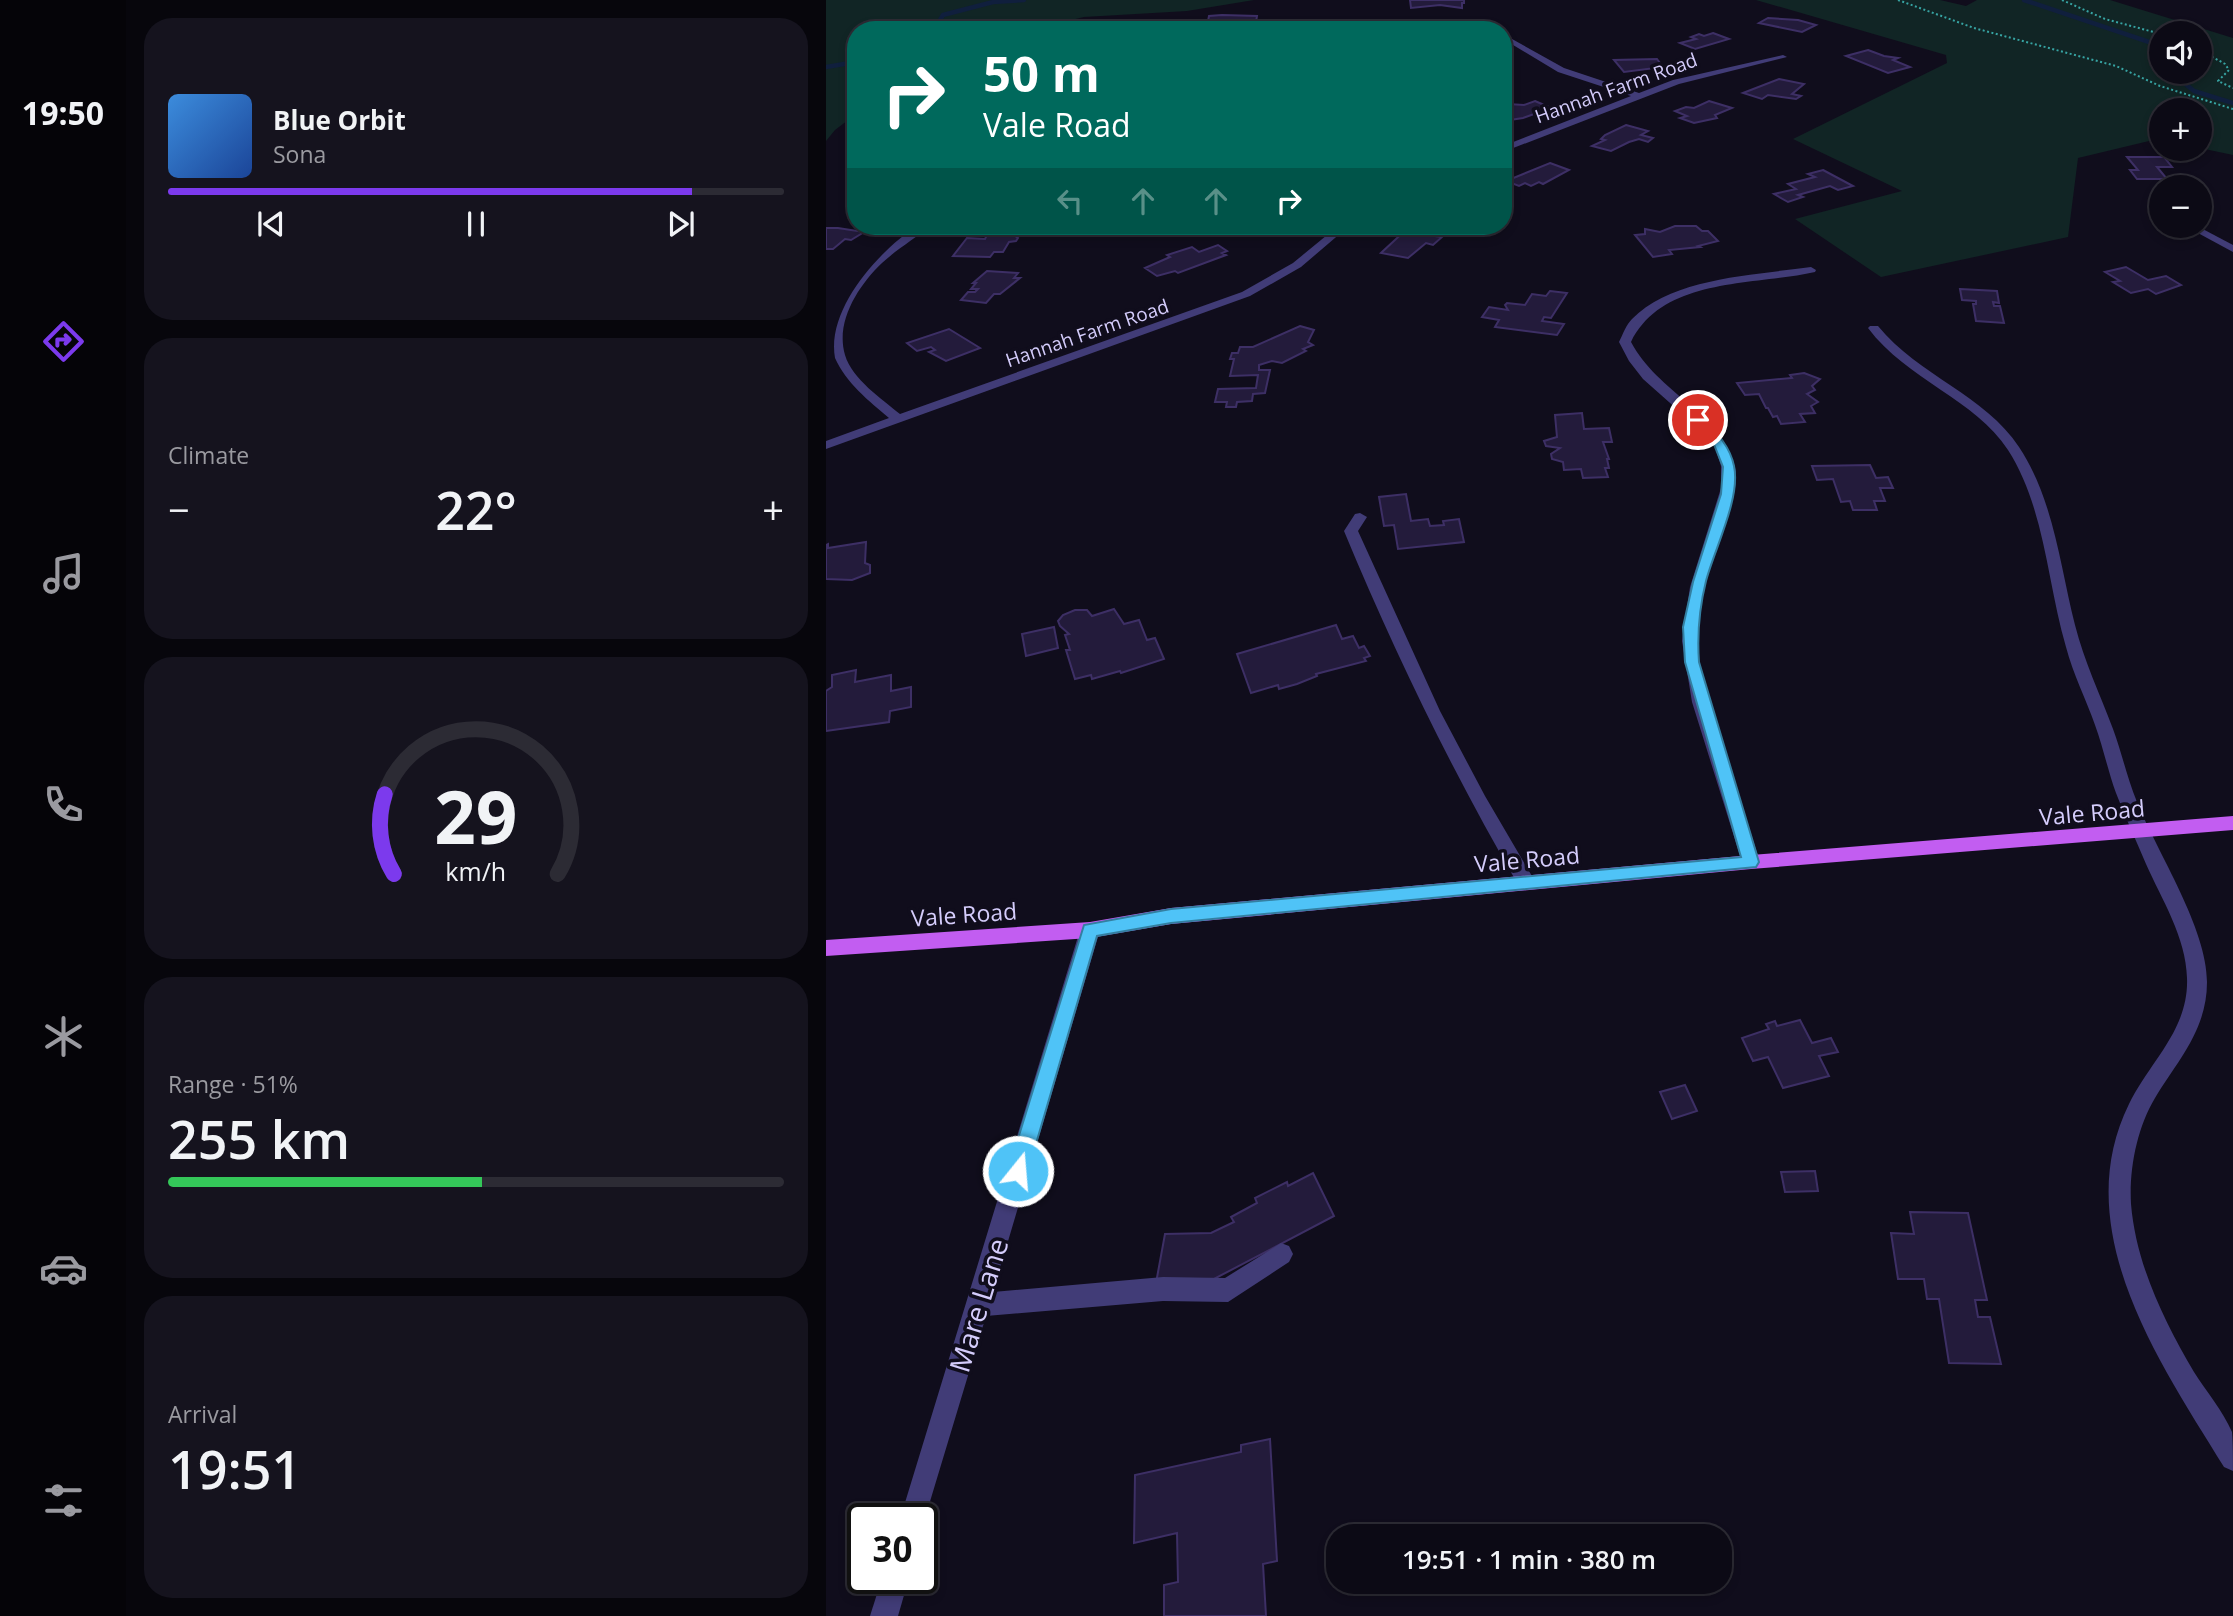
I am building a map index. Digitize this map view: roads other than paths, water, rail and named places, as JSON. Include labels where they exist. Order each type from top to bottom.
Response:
[{"type":"main road","name":"Vale Road","points":[[826,948],[1090,930],[1171,916],[1751,862],[2233,823]]},
{"type":"street","points":[[1512,41],[1555,67],[1638,96]]},
{"type":"street","name":"Hannah Farm Road","points":[[1512,145],[1691,77],[1783,57]]},
{"type":"street","points":[[898,419],[873,398],[849,371],[830,343],[834,326],[851,287],[875,258],[910,235]]},
{"type":"street","name":"Hannah Farm Road","points":[[826,445],[1246,294],[1297,265],[1333,235]]},
{"type":"street","points":[[2212,238],[2233,249]]},
{"type":"street","points":[[1751,862],[1692,662],[1690,627],[1699,582],[1727,494],[1729,467],[1718,441],[1698,420],[1645,376],[1631,360],[1625,342],[1634,320],[1651,306],[1677,294],[1811,271]]},
{"type":"street","points":[[1874,328],[1885,345],[1905,363],[1994,425],[2011,445],[2026,471],[2039,501],[2075,651],[2104,726],[2126,796],[2190,943],[2197,978],[2194,1013],[2182,1044],[2139,1107],[2124,1145],[2119,1190],[2123,1234],[2138,1287],[2161,1339],[2233,1458]]},
{"type":"street","points":[[1360,517],[1351,531],[1396,639],[1483,812],[1527,883]]},
{"type":"street","name":"Mare Lane","points":[[919,1503],[1090,930]]},
{"type":"street","points":[[978,1305],[1163,1289],[1228,1290],[1281,1254]]},
{"type":"street","points":[[884,1616],[891,1594]]},
{"type":"waterway","points":[[939,21],[943,15],[993,2],[1024,0]]},
{"type":"waterway","points":[[2024,0],[2149,42]]},
{"type":"waterway","points":[[826,67],[847,64]]},
{"type":"waterway","points":[[2185,84],[2194,91],[2233,103]]}]
